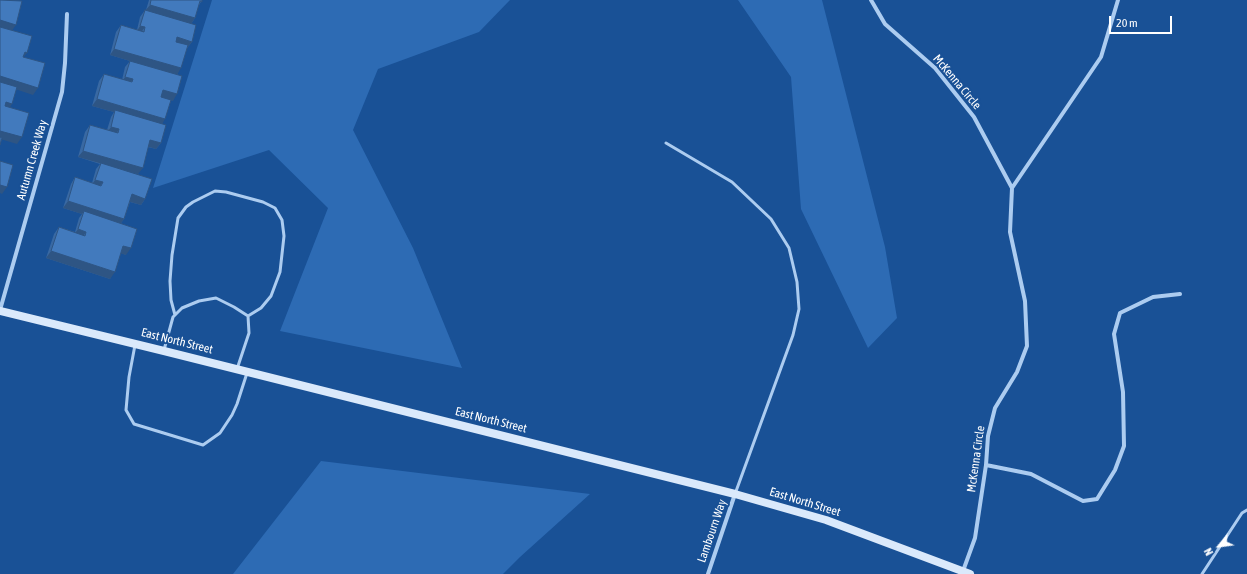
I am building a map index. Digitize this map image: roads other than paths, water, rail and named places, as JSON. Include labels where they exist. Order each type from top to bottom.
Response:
[{"type":"main road","name":"East North Street","points":[[0,310],[735,494],[826,520],[965,573]]},
{"type":"street","name":"McKenna Circle","points":[[871,0],[885,24],[935,68],[974,117],[1012,188],[1010,232],[1024,302],[1026,346],[1017,372],[996,408],[988,436],[986,465],[975,538],[965,573]]},
{"type":"street","points":[[1012,188],[1101,57],[1118,0]]},
{"type":"street","name":"Autumn Creek Way","points":[[0,310],[62,92],[67,14]]},
{"type":"street","points":[[986,465],[1031,474],[1083,501],[1097,500],[1115,470],[1124,446],[1123,392],[1114,334],[1120,313],[1153,297],[1180,294]]},
{"type":"street","name":"Lambourn Way","points":[[708,574],[735,494]]},
{"type":"lane","points":[[666,143],[732,182],[771,219],[789,248],[797,282],[799,309],[794,335],[735,494]]},
{"type":"lane","points":[[175,315],[170,281],[172,255],[178,218],[186,207],[215,191],[226,192],[264,202],[275,208],[282,220],[284,236],[280,272],[271,296],[261,308],[248,316]]},
{"type":"lane","points":[[164,351],[173,317],[182,308],[199,301],[216,298],[248,316]]},
{"type":"lane","points":[[237,369],[249,333],[248,316]]},
{"type":"lane","points":[[136,344],[129,377],[126,410],[134,424],[203,445],[220,433],[232,415],[248,372]]},
{"type":"lane","points":[[1202,574],[1242,513],[1247,510]]}]
